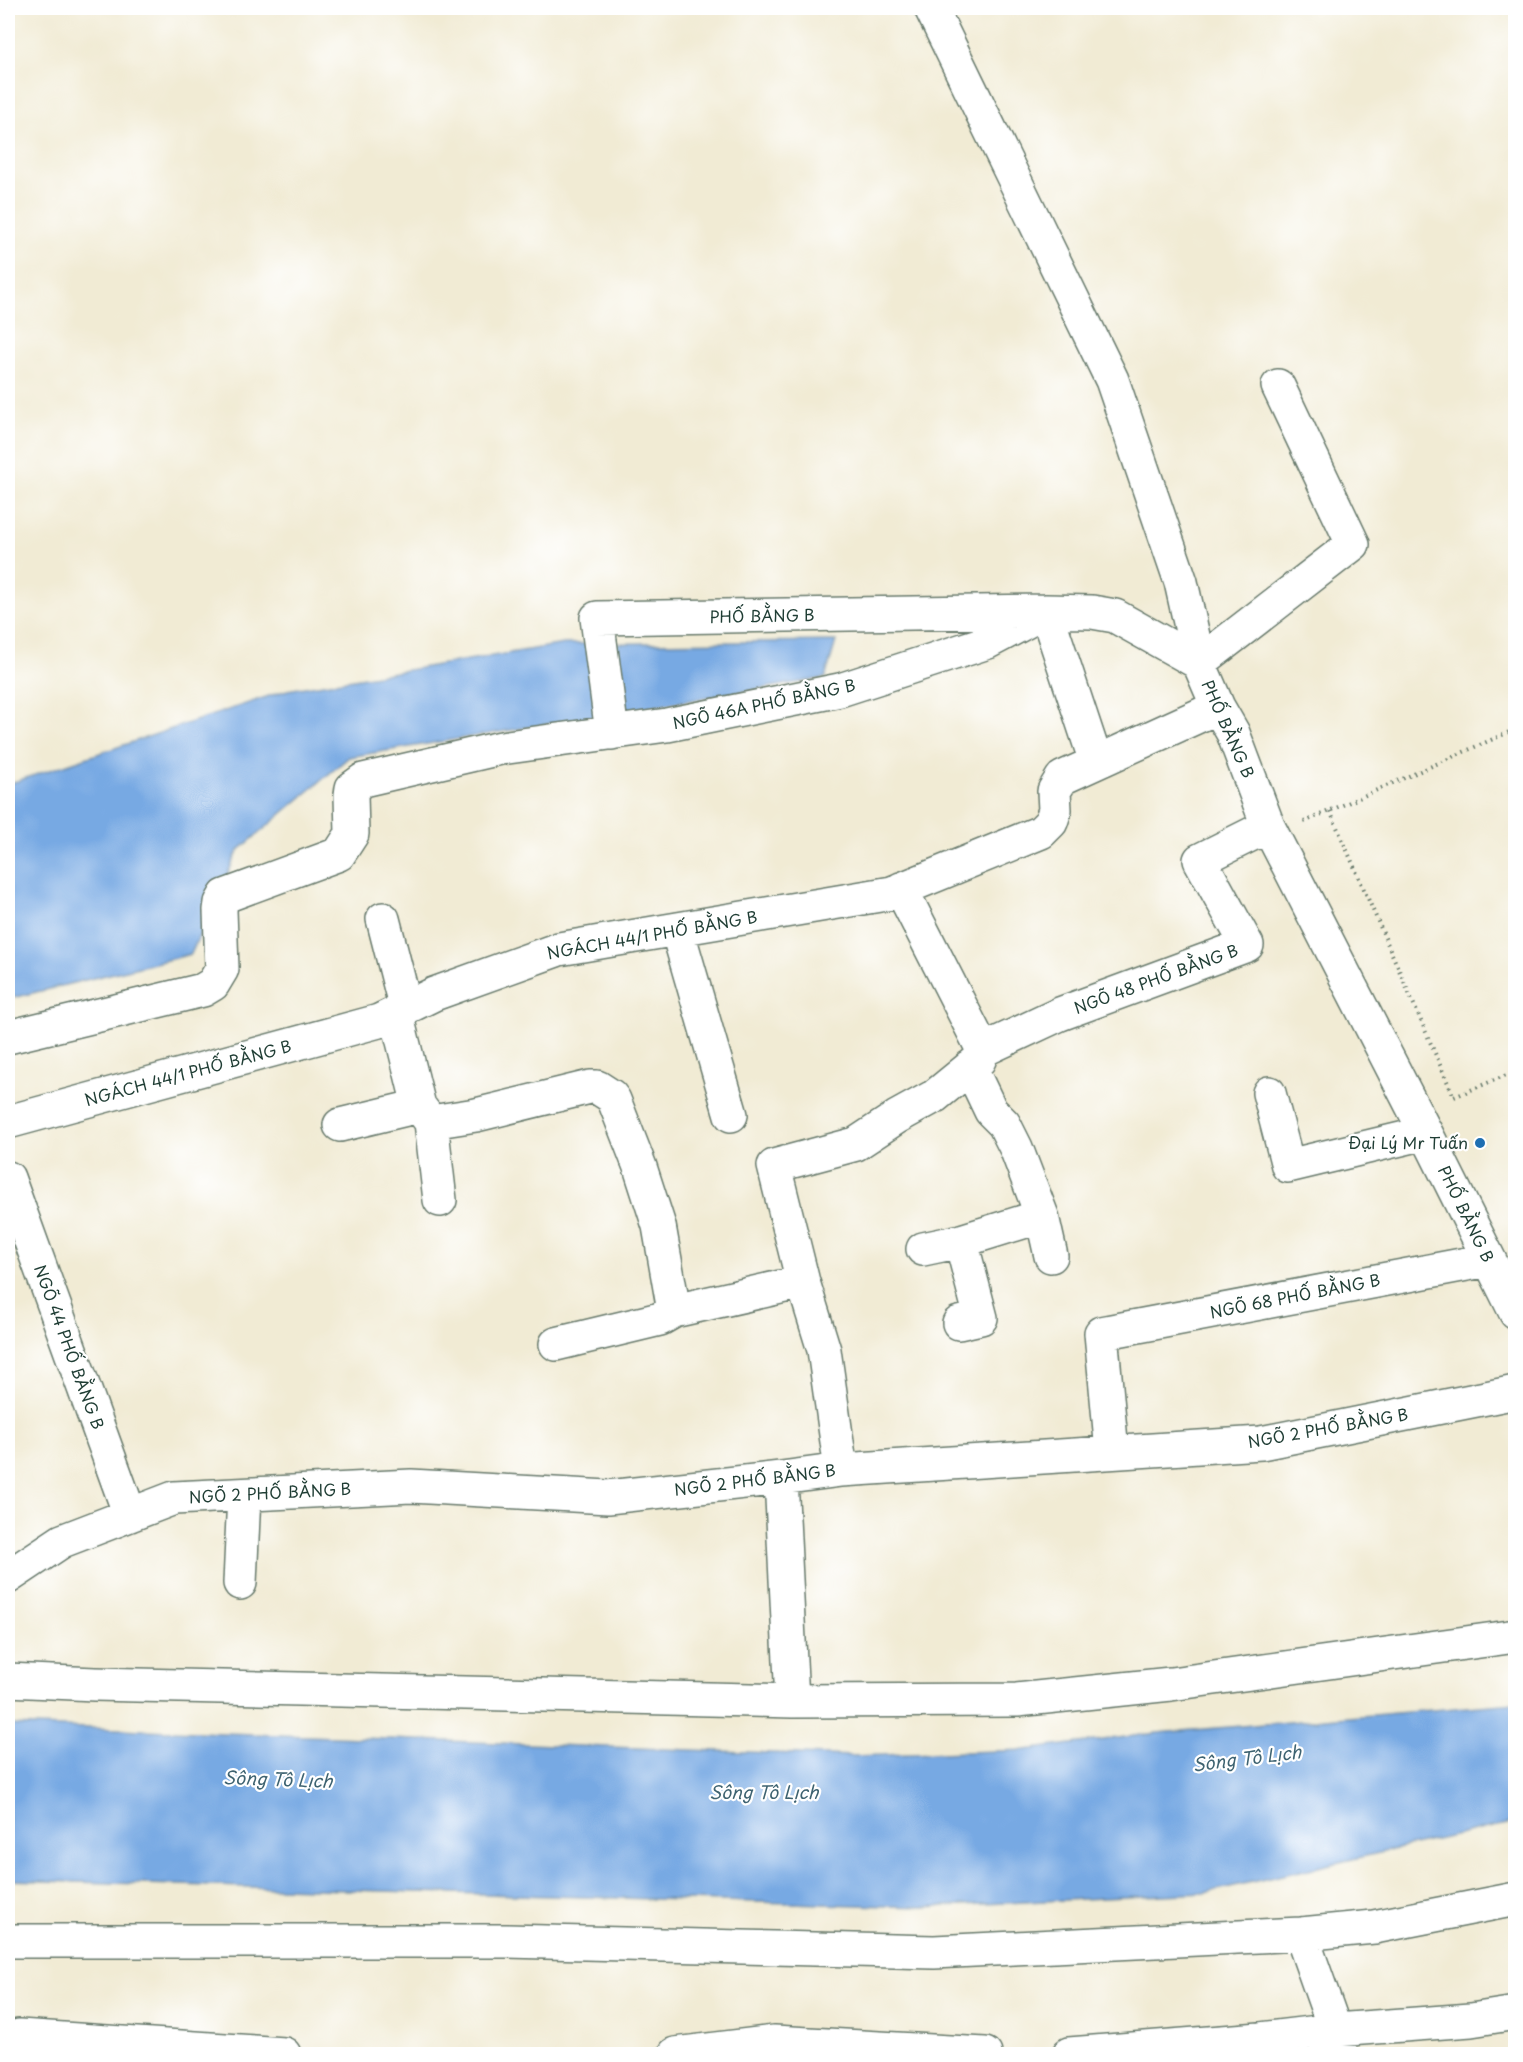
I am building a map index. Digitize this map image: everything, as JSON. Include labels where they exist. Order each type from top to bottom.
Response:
[{"type":"street","points":[[930,8],[1112,380],[1181,582],[1199,663],[1353,544],[1278,386]]},
{"type":"street","points":[[1046,611],[1096,762]]},
{"type":"street","name":"PHỐ BẰNG B","points":[[612,729],[599,628],[1046,611],[1092,612],[1115,616],[1199,663],[1218,707],[1233,733],[1271,831],[1426,1132],[1515,1313]]},
{"type":"street","name":"NGÕ 46A PHỐ BẰNG B","points":[[8,1036],[203,990],[213,984],[222,969],[220,910],[225,896],[339,854],[352,834],[351,795],[352,788],[357,783],[501,748],[612,729],[667,725],[840,690],[988,642],[1046,611]]},
{"type":"street","name":"NGÁCH 44/1 PHỐ BẰNG B","points":[[8,1122],[379,1021],[434,994],[559,949],[892,893],[1041,832],[1052,822],[1055,810],[1054,791],[1062,778],[1218,707]]},
{"type":"street","name":"NGÕ 48 PHỐ BẰNG B","points":[[976,1059],[1038,1024],[1247,945],[1200,860],[1271,831]]},
{"type":"street","points":[[901,889],[976,1059],[991,1111],[1007,1129],[1042,1216],[1052,1256]]},
{"type":"street","points":[[383,919],[425,1114],[440,1200]]},
{"type":"street","points":[[677,929],[731,1115]]},
{"type":"street","points":[[841,1470],[824,1350],[803,1282],[774,1166],[856,1144],[935,1096],[976,1059]]},
{"type":"street","points":[[340,1125],[425,1114],[476,1115],[597,1087],[611,1096],[640,1167],[659,1226],[674,1311]]},
{"type":"street","points":[[1269,1093],[1288,1166],[1426,1132]]},
{"type":"street","name":"NGÕ 44 PHỐ BẰNG B","points":[[8,1178],[130,1515]]},
{"type":"street","points":[[923,1249],[961,1241],[1042,1216]]},
{"type":"street","points":[[959,1323],[981,1318],[961,1241]]},
{"type":"street","name":"NGÕ 68 PHỐ BẰNG B","points":[[1112,1452],[1101,1333],[1488,1260]]},
{"type":"street","points":[[556,1344],[660,1318],[674,1311],[803,1282]]},
{"type":"street","name":"NGÕ 2 PHỐ BẰNG B","points":[[8,1577],[62,1541],[174,1498],[411,1486],[608,1497],[841,1470],[1261,1443],[1515,1392]]},
{"type":"street","points":[[781,1478],[792,1701]]},
{"type":"street","points":[[240,1583],[244,1495]]},
{"type":"street","points":[[8,1680],[792,1701],[1017,1700],[1171,1684],[1515,1636]]},
{"type":"street","points":[[8,1941],[507,1941],[934,1952],[1301,1934],[1374,1927],[1515,1899]]},
{"type":"street","points":[[1301,1934],[1338,2042]]},
{"type":"street","points":[[1069,2055],[1260,2039],[1338,2042],[1515,2013]]},
{"type":"street","points":[[8,2040],[19,2036],[149,2050],[284,2055]]},
{"type":"street","points":[[675,2055],[774,2042],[985,2055]]},
{"type":"path","points":[[1271,831],[1330,811],[1515,729]]},
{"type":"path","points":[[1330,811],[1454,1097],[1515,1071]]},
{"type":"water","points":[[836,641],[825,678],[349,757],[238,851],[191,954],[8,999],[8,784],[287,690],[564,644]]},
{"type":"water","name":"Sông Tô Lịch","points":[[1515,1703],[1515,1822],[1204,1893],[922,1907],[8,1880],[8,1725],[853,1756],[1025,1750],[1157,1733]]},
{"type":"place","name":"Đại Lý Mr Tuấn","points":[[1480,1143]]}]
